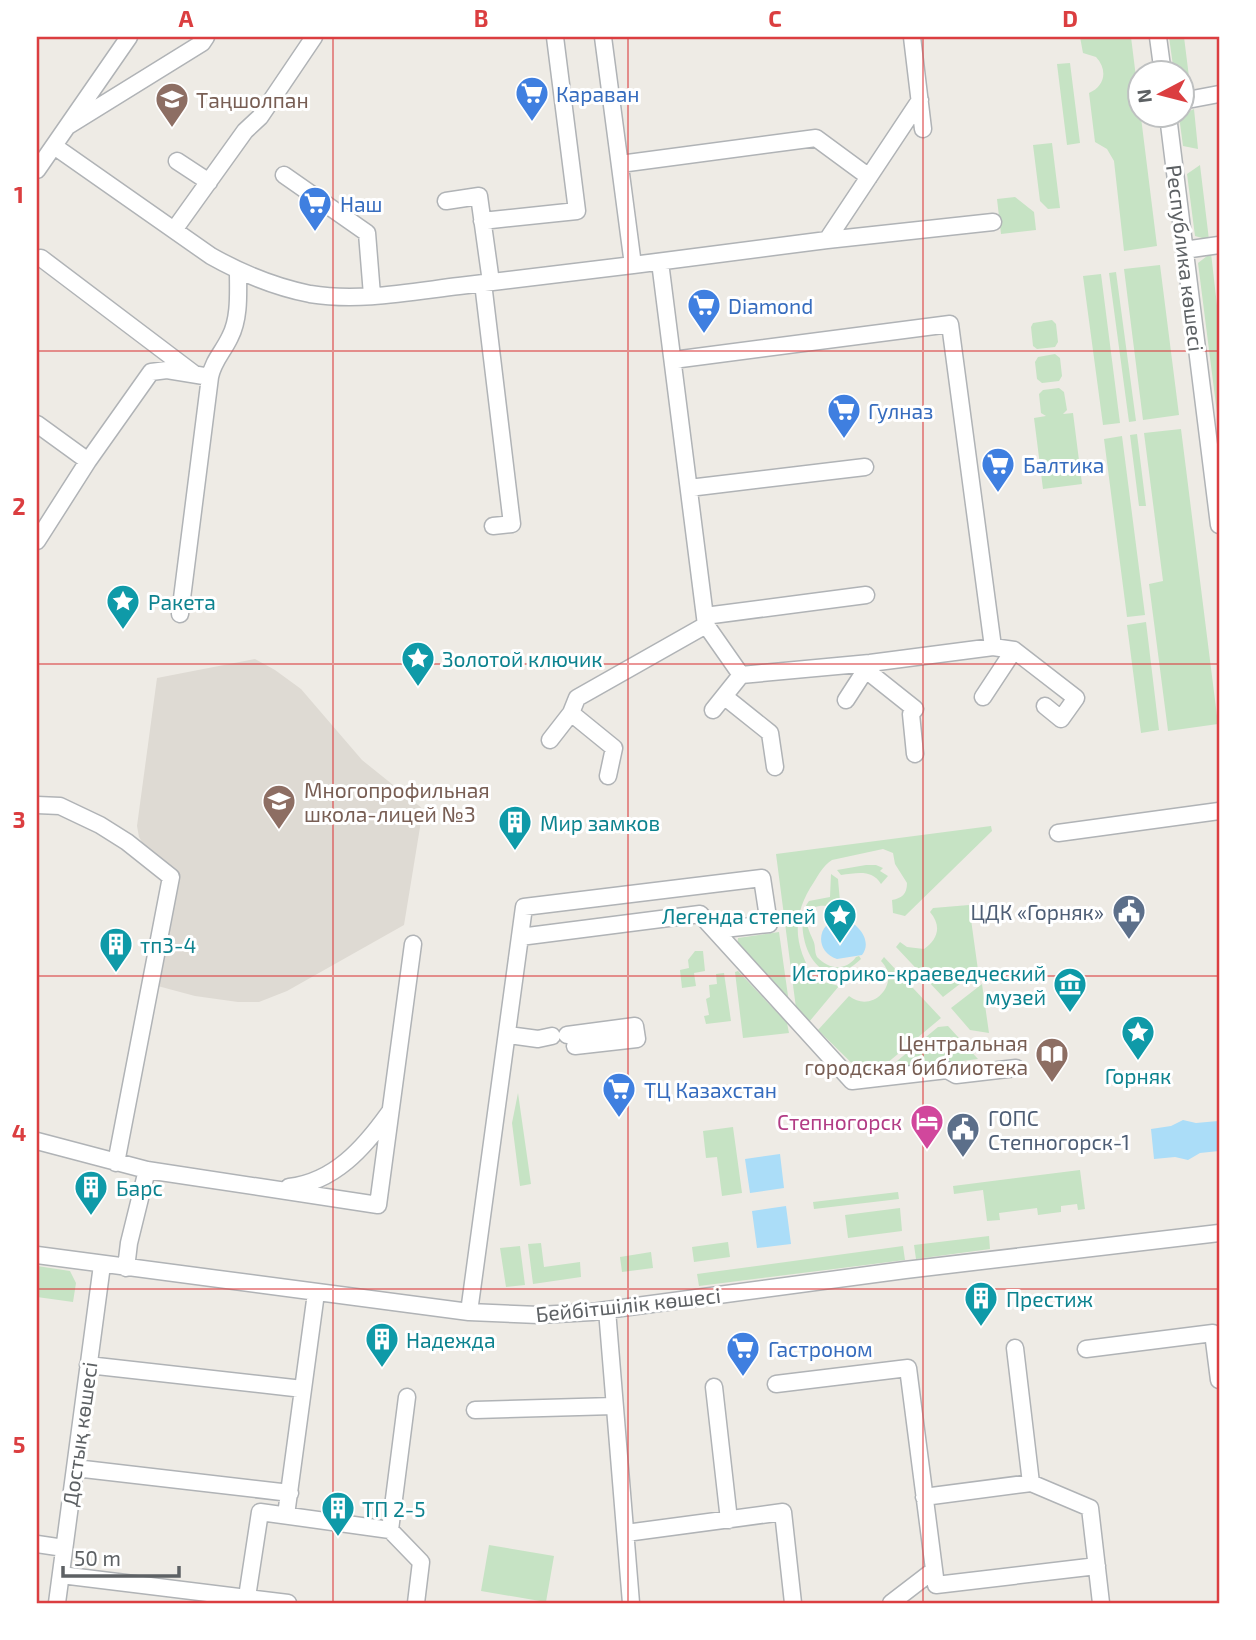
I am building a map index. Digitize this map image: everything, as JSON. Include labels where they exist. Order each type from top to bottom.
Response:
[{"type":"street","points":[[37,170],[129,37]]},
{"type":"street","points":[[68,126],[190,50],[206,37]]},
{"type":"street","points":[[174,230],[245,131],[260,117],[314,37]]},
{"type":"street","points":[[482,221],[577,211],[555,37]]},
{"type":"street","points":[[607,37],[633,265]]},
{"type":"street","points":[[912,37],[923,129]]},
{"type":"street","points":[[1158,37],[1161,60]]},
{"type":"street","points":[[1196,98],[1219,94]]},
{"type":"street","points":[[827,240],[920,100]]},
{"type":"street","name":"Республика көшесі","points":[[1170,130],[1219,525]]},
{"type":"street","points":[[620,164],[816,138],[869,177]]},
{"type":"street","points":[[54,146],[211,256],[238,271],[273,285],[311,294],[345,297],[993,222]]},
{"type":"street","points":[[177,161],[209,182]]},
{"type":"street","points":[[284,175],[367,233],[372,295]]},
{"type":"street","points":[[446,201],[479,196],[512,524],[493,526]]},
{"type":"street","points":[[1185,250],[1219,245]]},
{"type":"street","points":[[41,258],[202,375]]},
{"type":"street","points":[[660,262],[705,620],[741,675]]},
{"type":"street","points":[[180,614],[202,375],[213,364],[231,335],[238,302],[238,271]]},
{"type":"street","points":[[673,360],[950,324],[993,647]]},
{"type":"street","points":[[37,541],[88,461],[151,372],[167,370],[202,375]]},
{"type":"street","points":[[37,424],[88,461]]},
{"type":"street","points":[[689,488],[865,467]]},
{"type":"street","points":[[550,740],[571,713],[577,698],[705,620],[866,596]]},
{"type":"street","points":[[713,710],[741,675],[868,666],[993,647],[1014,650],[1076,698],[1061,719],[1045,706]]},
{"type":"street","points":[[983,697],[1014,650]]},
{"type":"street","points":[[846,700],[868,666]]},
{"type":"street","points":[[868,666],[915,709],[911,714],[915,754]]},
{"type":"street","points":[[724,696],[770,733],[775,767]]},
{"type":"street","points":[[571,713],[614,748],[608,776]]},
{"type":"street","points":[[37,805],[60,806],[100,825],[127,842],[171,877],[116,1163]]},
{"type":"street","points":[[1058,833],[1219,811]]},
{"type":"street","points":[[469,1312],[524,907],[762,878],[769,924],[715,930]]},
{"type":"street","points":[[520,937],[700,914],[852,1081],[947,1070],[956,1075],[1016,1068]]},
{"type":"street","points":[[37,1142],[147,1170],[378,1205],[413,944]]},
{"type":"street","points":[[508,1035],[564,1039]]},
{"type":"street","points":[[273,1189],[311,1183],[329,1174],[356,1153],[390,1111]]},
{"type":"street","points":[[125,1268],[147,1170]]},
{"type":"street","name":"Бейбітшілік көшесі","points":[[37,1255],[469,1312],[539,1315],[607,1310],[905,1270],[1219,1233]]},
{"type":"street","name":"Достық көшесі","points":[[57,1603],[102,1265]]},
{"type":"street","points":[[286,1515],[316,1293]]},
{"type":"street","points":[[607,1310],[631,1603]]},
{"type":"street","points":[[1086,1349],[1213,1333],[1219,1380]]},
{"type":"street","points":[[1015,1348],[1031,1483]]},
{"type":"street","points":[[89,1365],[303,1389]]},
{"type":"street","points":[[776,1384],[908,1368],[936,1584],[1097,1566]]},
{"type":"street","points":[[714,1387],[729,1520]]},
{"type":"street","points":[[390,1530],[407,1397]]},
{"type":"street","points":[[475,1410],[614,1406]]},
{"type":"street","points":[[75,1468],[290,1493]]},
{"type":"street","points":[[924,1497],[1031,1483],[1090,1508],[1101,1603]]},
{"type":"street","points":[[247,1597],[260,1512],[390,1530],[421,1562],[416,1603]]},
{"type":"street","points":[[626,1534],[783,1512],[793,1603]]},
{"type":"street","points":[[37,1545],[64,1548]]},
{"type":"street","points":[[891,1603],[934,1570]]},
{"type":"street","points":[[61,1575],[288,1603]]},
{"type":"shaded area","name":"Многопрофильная школа-лицей №3","points":[[255,659],[301,689],[362,760],[423,809],[404,925],[287,991],[259,1002],[238,1002],[195,996],[154,985],[176,874],[145,847],[137,826],[157,678]]},
{"type":"green space","points":[[1080,37],[1131,37],[1134,60],[1126,60],[1126,130],[1143,130],[1157,246],[1124,251],[1114,161],[1107,149],[1095,142],[1089,93],[1101,82],[1102,67],[1096,57],[1083,53]]},
{"type":"green space","points":[[1169,37],[1184,37],[1187,60],[1172,60]]},
{"type":"green space","points":[[1070,63],[1080,143],[1067,145],[1057,64]]},
{"type":"green space","points":[[1196,129],[1198,149],[1183,146],[1181,130]]},
{"type":"green space","points":[[1052,143],[1060,208],[1048,209],[1040,201],[1033,145]]},
{"type":"green space","points":[[1200,165],[1209,240],[1195,236],[1187,174]]},
{"type":"green space","points":[[1015,197],[1034,212],[1036,230],[1001,234],[997,199]]},
{"type":"green space","points":[[1211,253],[1219,323],[1217,413],[1198,263]]},
{"type":"green space","points":[[1160,265],[1179,415],[1143,420],[1124,269]]},
{"type":"green space","points":[[1116,272],[1136,421],[1129,422],[1109,273]]},
{"type":"green space","points":[[1101,274],[1120,423],[1103,425],[1083,276]]},
{"type":"green space","points":[[1052,320],[1056,324],[1058,342],[1055,347],[1037,349],[1033,346],[1033,323]]},
{"type":"green space","points":[[1055,354],[1060,358],[1062,376],[1059,381],[1042,383],[1037,379],[1035,362],[1038,357]]},
{"type":"green space","points":[[1059,388],[1064,392],[1067,410],[1063,414],[1073,413],[1082,484],[1043,489],[1034,418],[1046,416],[1041,413],[1039,394],[1043,390]]},
{"type":"green space","points":[[1181,429],[1218,724],[1168,731],[1149,584],[1163,581],[1144,433]]},
{"type":"green space","points":[[1137,434],[1146,506],[1139,506],[1130,435]]},
{"type":"green space","points":[[1122,436],[1145,615],[1127,617],[1104,439]]},
{"type":"green space","points":[[1146,622],[1159,730],[1141,733],[1127,625]]},
{"type":"green space","points":[[991,826],[992,831],[905,916],[893,913],[892,900],[903,895],[907,883],[895,864],[893,853],[883,849],[832,860],[826,865],[801,907],[798,919],[799,943],[816,980],[839,986],[809,1022],[796,1008],[776,854]]},
{"type":"green space","points":[[866,865],[883,868],[880,871],[888,876],[881,884],[869,874],[841,875],[837,870]]},
{"type":"green space","points":[[831,874],[838,879],[840,902],[837,906],[814,908],[807,920],[816,955],[827,964],[837,967],[847,965],[859,956],[861,959],[844,970],[830,972],[819,966],[810,956],[803,926],[804,912],[809,901],[830,897]]},
{"type":"green space","points":[[969,905],[978,970],[943,997],[896,947],[900,942],[907,947],[924,949],[933,941],[937,932],[936,922],[930,912],[933,908]]},
{"type":"green space","points":[[779,932],[789,1003],[737,947],[738,938]]},
{"type":"green space","points":[[695,951],[703,951],[705,971],[694,973],[696,986],[682,988],[680,970],[689,968],[688,960]]},
{"type":"green space","points":[[884,957],[941,1018],[868,1079],[818,1030],[849,996],[858,1001],[867,1001],[882,993],[888,978],[887,969],[881,961]]},
{"type":"green space","points":[[738,971],[787,1023],[789,1033],[743,1038],[735,972]]},
{"type":"green space","points":[[724,973],[731,1021],[706,1024],[704,1016],[709,1015],[706,999],[710,997],[709,985],[717,984],[716,974]]},
{"type":"green space","points":[[982,984],[989,1033],[970,1030],[951,1008]]},
{"type":"green space","points":[[948,1026],[978,1059],[885,1071],[938,1027]]},
{"type":"green space","points":[[518,1093],[531,1184],[520,1186],[512,1123]]},
{"type":"green space","points":[[733,1127],[742,1193],[722,1196],[717,1157],[706,1158],[703,1131]]},
{"type":"green space","points":[[1080,1170],[1085,1209],[1078,1210],[1077,1204],[1061,1206],[1061,1212],[1038,1215],[1037,1208],[999,1213],[1000,1220],[987,1221],[983,1190],[954,1194],[953,1186]]},
{"type":"green space","points":[[898,1192],[899,1199],[814,1209],[813,1202]]},
{"type":"green space","points":[[900,1208],[902,1231],[848,1238],[845,1215]]},
{"type":"green space","points":[[989,1236],[990,1249],[916,1259],[914,1245]]},
{"type":"green space","points":[[728,1242],[730,1257],[694,1262],[692,1247]]},
{"type":"green space","points":[[541,1243],[544,1267],[580,1262],[581,1277],[533,1284],[528,1244]]},
{"type":"green space","points":[[520,1246],[525,1285],[506,1287],[500,1248]]},
{"type":"green space","points":[[903,1246],[905,1260],[699,1286],[697,1274]]},
{"type":"green space","points":[[651,1252],[653,1268],[622,1272],[620,1257]]},
{"type":"green space","points":[[37,1266],[70,1271],[76,1283],[73,1302],[37,1297]]},
{"type":"green space","points":[[489,1545],[554,1556],[546,1602],[481,1591]]},
{"type":"water","name":"Легенда степей","points":[[843,918],[859,928],[865,938],[862,955],[837,959],[824,950],[821,943],[823,930],[834,920]]},
{"type":"water","points":[[1183,1120],[1196,1123],[1218,1121],[1219,1151],[1200,1153],[1188,1160],[1175,1157],[1154,1159],[1151,1129],[1171,1126]]},
{"type":"water","points":[[780,1154],[784,1188],[750,1193],[745,1159]]},
{"type":"water","points":[[786,1206],[791,1244],[757,1248],[752,1211]]},
{"type":"place","name":"Караван","points":[[532,123]]},
{"type":"place","name":"Таңшолпан","points":[[172,129]]},
{"type":"place","name":"Наш","points":[[315,233]]},
{"type":"place","name":"Diamond","points":[[704,335]]},
{"type":"place","name":"Гулназ","points":[[844,440]]},
{"type":"place","name":"Балтика","points":[[998,494]]},
{"type":"place","name":"Ракета","points":[[123,631]]},
{"type":"place","name":"Золотой ключик","points":[[418,688]]},
{"type":"place","name":"Многопрофильная школа-лицей №3","points":[[279,831]]},
{"type":"place","name":"Мир замков","points":[[515,852]]},
{"type":"place","name":"ЦДК «Горняк»","points":[[1129,941]]},
{"type":"place","name":"Легенда степей","points":[[840,945]]},
{"type":"place","name":"тп3-4","points":[[116,974]]},
{"type":"place","name":"Историко-краеведческий музей","points":[[1070,1014]]},
{"type":"place","name":"Горняк","points":[[1138,1062]]},
{"type":"place","name":"Центральная городская библиотека","points":[[1052,1084]]},
{"type":"place","name":"ТЦ Казахстан","points":[[619,1119]]},
{"type":"place","name":"Степногорск","points":[[927,1151]]},
{"type":"place","name":"ГОПС Степногорск-1","points":[[963,1159]]},
{"type":"place","name":"Барс","points":[[91,1217]]},
{"type":"place","name":"Престиж","points":[[981,1328]]},
{"type":"place","name":"Надежда","points":[[382,1369]]},
{"type":"place","name":"Гастроном","points":[[743,1378]]},
{"type":"place","name":"ТП 2-5","points":[[338,1538]]}]
